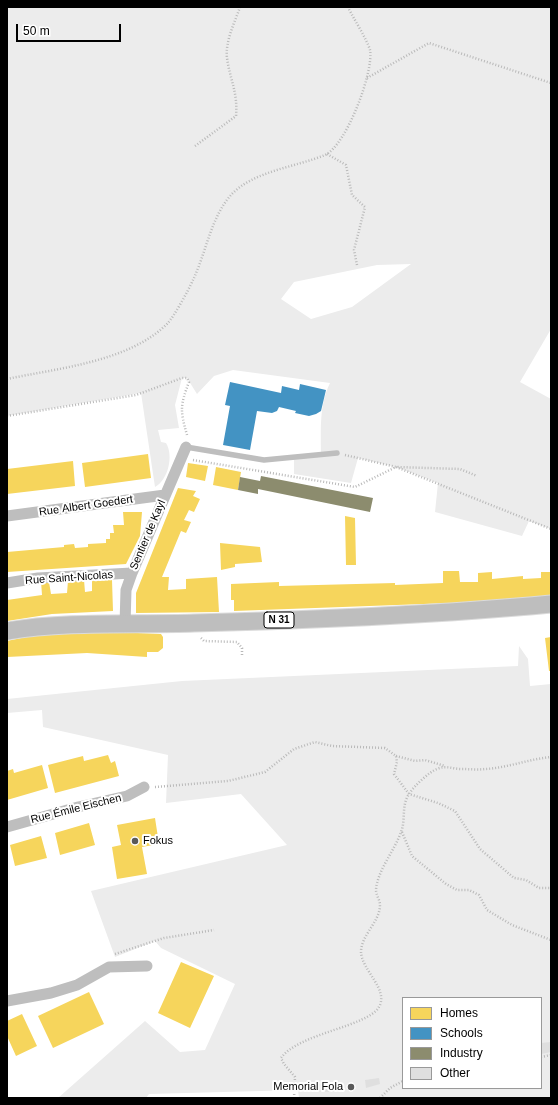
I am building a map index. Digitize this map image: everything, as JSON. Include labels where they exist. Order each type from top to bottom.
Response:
[{"type":"main road","name":"N 31","points":[[7,631],[70,626],[197,623],[355,616],[551,604]]},
{"type":"street","name":"Sentier de Kayl","points":[[126,625],[126,590],[186,447]]},
{"type":"street","name":"Rue Albert Goedert","points":[[7,516],[165,495]]},
{"type":"street","name":"Rue Saint-Nicolas","points":[[7,583],[38,578],[132,573]]},
{"type":"street","name":"Rue Émile Eischen","points":[[7,827],[78,807],[127,796],[144,787]]},
{"type":"street","points":[[7,1001],[58,991],[77,985],[109,968],[147,966]]},
{"type":"lane","points":[[186,447],[264,460],[337,453]]},
{"type":"path","points":[[195,146],[236,116],[237,100],[226,56],[228,41],[240,7]]},
{"type":"path","points":[[7,379],[113,356],[140,345],[168,323],[193,280],[219,213],[231,195],[247,181],[326,154],[340,139],[352,120],[370,62],[370,49],[348,7]]},
{"type":"path","points":[[366,78],[429,43],[551,83]]},
{"type":"path","points":[[326,154],[346,165],[352,195],[365,207],[354,250],[357,265]]},
{"type":"path","points":[[7,416],[136,395],[182,378],[187,378],[189,382],[181,409],[188,438],[186,447]]},
{"type":"path","points":[[337,453],[396,467],[551,529]]},
{"type":"path","points":[[181,458],[355,487],[396,467],[460,469],[477,476]]},
{"type":"path","points":[[197,623],[197,634],[204,641],[237,642],[242,648],[242,656]]},
{"type":"path","points":[[144,787],[228,781],[265,772],[294,749],[315,742],[332,746],[385,748],[396,756],[415,762],[425,760],[457,769],[486,769],[551,757]]},
{"type":"path","points":[[396,756],[397,762],[394,774],[409,794],[438,803],[455,811],[480,849],[514,878],[526,880],[539,888],[551,888]]},
{"type":"path","points":[[294,1098],[295,1077],[281,1058],[285,1052],[317,1036],[373,1014],[380,1006],[381,995],[378,985],[367,971],[361,958],[361,945],[378,913],[380,904],[376,892],[378,881],[402,832],[404,805],[409,794],[419,780],[432,774],[436,769],[445,766]]},
{"type":"path","points":[[402,832],[412,856],[446,884],[457,890],[469,890],[479,896],[487,910],[512,925],[551,940]]},
{"type":"path","points":[[114,954],[164,938],[214,930]]},
{"type":"path","points":[[380,1098],[390,1088],[402,1082]]},
{"type":"shaded area","points":[[7,7],[551,7],[551,329],[520,382],[551,399],[551,529],[529,521],[522,536],[435,512],[438,483],[396,467],[358,458],[351,483],[294,474],[294,457],[321,455],[322,409],[326,391],[330,383],[233,370],[214,376],[197,394],[187,378],[182,378],[175,405],[179,428],[158,430],[161,442],[166,443],[168,448],[169,461],[163,479],[160,484],[155,487],[141,393],[7,416]],"holes":[[[411,264],[352,307],[311,319],[281,299],[294,282],[377,265]]]},
{"type":"shaded area","points":[[519,646],[528,659],[530,686],[551,684],[551,1098],[299,1098],[298,1090],[149,1094],[146,1098],[58,1098],[145,1021],[180,1052],[205,1050],[235,984],[161,948],[155,941],[115,957],[91,891],[287,845],[241,794],[166,803],[168,755],[43,727],[42,710],[7,713],[7,699],[182,681],[518,666]]},
{"type":"building: Homes","points":[[148,454],[151,478],[85,487],[82,463]]},
{"type":"building: Homes","points":[[73,461],[75,486],[7,494],[7,469]]},
{"type":"building: Homes","points":[[188,463],[208,466],[205,481],[186,477]]},
{"type":"building: Homes","points":[[216,467],[241,472],[238,490],[213,485]]},
{"type":"building: Homes","points":[[178,488],[196,491],[193,496],[200,499],[194,512],[189,510],[184,520],[191,522],[186,533],[181,531],[162,577],[169,577],[168,590],[186,589],[186,579],[217,577],[219,612],[136,613],[136,593]]},
{"type":"building: Homes","points":[[123,512],[142,512],[140,536],[126,564],[7,572],[7,552],[64,547],[64,545],[74,544],[75,548],[88,547],[88,544],[106,543],[106,539],[110,539],[110,533],[114,533],[113,525],[124,525]]},
{"type":"building: Homes","points":[[345,516],[355,518],[356,565],[346,565]]},
{"type":"building: Homes","points":[[220,543],[260,547],[262,562],[235,564],[235,567],[221,570]]},
{"type":"building: Homes","points":[[443,571],[459,571],[460,582],[478,582],[478,573],[492,572],[492,579],[523,576],[523,579],[541,578],[541,572],[551,572],[551,596],[478,602],[234,611],[234,600],[231,600],[231,584],[279,582],[279,586],[443,583]]},
{"type":"building: Homes","points":[[84,580],[85,592],[92,591],[92,581],[112,580],[113,611],[52,614],[7,621],[7,600],[42,595],[41,581],[49,582],[51,594],[67,593],[68,581]]},
{"type":"building: Homes","points":[[89,631],[161,634],[163,637],[163,648],[158,652],[147,652],[147,657],[87,653],[7,657],[7,641],[40,634]]},
{"type":"building: Homes","points":[[551,637],[551,671],[549,671],[545,638]]},
{"type":"building: Homes","points":[[108,755],[111,763],[115,761],[119,776],[55,793],[48,765],[83,756],[84,761]]},
{"type":"building: Homes","points":[[42,765],[48,788],[7,800],[7,771],[13,769],[14,773]]},
{"type":"building: Homes","points":[[155,818],[159,844],[142,847],[147,874],[117,879],[112,847],[121,845],[117,825]]},
{"type":"building: Homes","points":[[89,823],[95,845],[60,855],[55,833]]},
{"type":"building: Homes","points":[[41,836],[47,858],[15,866],[10,845]]},
{"type":"building: Homes","points":[[181,962],[214,976],[190,1028],[158,1013]]},
{"type":"building: Homes","points":[[89,992],[104,1024],[53,1048],[38,1016]]},
{"type":"building: Homes","points":[[22,1014],[37,1046],[16,1056],[7,1036],[7,1021]]},
{"type":"building: Schools","points":[[230,382],[281,393],[282,386],[299,390],[300,384],[326,390],[321,411],[316,414],[309,416],[279,407],[277,411],[272,413],[257,411],[250,450],[223,445],[230,406],[225,405]]},
{"type":"building: Industry","points":[[261,476],[373,498],[370,512],[258,489],[258,494],[238,490],[240,477],[260,481]]},
{"type":"building: Other","points":[[551,1042],[551,1052],[542,1054],[542,1043]]},
{"type":"building: Other","points":[[379,1078],[380,1084],[366,1088],[365,1080]]},
{"type":"building: Other","points":[[307,1083],[336,1084],[336,1092],[307,1091]]},
{"type":"place","name":"Fokus","points":[[135,841]]},
{"type":"place","name":"Memorial Fola","points":[[351,1087]]}]
